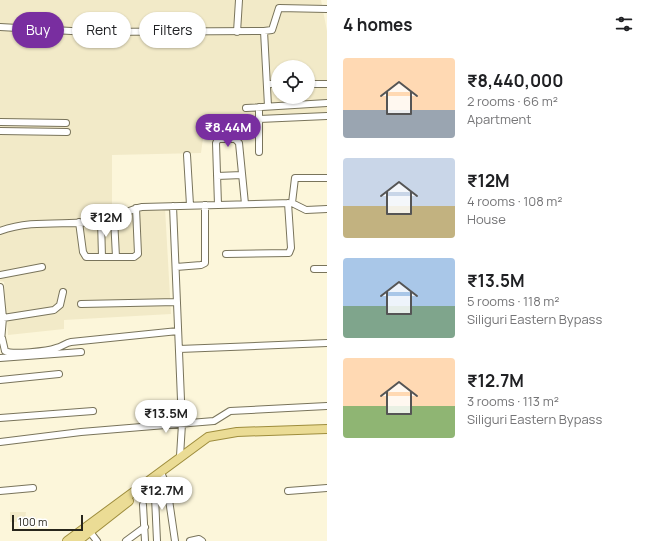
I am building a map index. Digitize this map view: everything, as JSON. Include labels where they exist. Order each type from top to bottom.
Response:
[{"type":"main road","points":[[68,541],[200,441],[214,435],[237,432],[327,429]]},
{"type":"main road","points":[[78,541],[203,444],[219,438],[327,434]]},
{"type":"street","points":[[237,32],[239,0]]},
{"type":"street","points":[[0,27],[89,32],[264,31],[272,30],[279,8],[327,9]]},
{"type":"street","points":[[264,31],[268,106]]},
{"type":"street","points":[[315,84],[327,84]]},
{"type":"street","points":[[246,108],[327,102]]},
{"type":"street","points":[[259,107],[259,152]]},
{"type":"street","points":[[259,119],[327,116]]},
{"type":"street","points":[[0,122],[66,123]]},
{"type":"street","points":[[243,126],[259,126]]},
{"type":"street","points":[[0,131],[67,132]]},
{"type":"street","points":[[218,205],[216,143],[218,139],[238,140],[245,204]]},
{"type":"street","points":[[187,156],[190,205]]},
{"type":"street","points":[[217,176],[242,175]]},
{"type":"street","points":[[226,254],[289,253],[291,248],[290,203],[295,178],[327,178]]},
{"type":"street","points":[[0,231],[29,224],[80,222],[114,218],[136,208],[190,205],[290,203],[306,210],[327,209]]},
{"type":"street","points":[[176,267],[201,265],[205,263],[205,205]]},
{"type":"street","points":[[173,206],[182,424],[180,456]]},
{"type":"street","points":[[80,222],[84,255],[88,257],[137,256],[136,208]]},
{"type":"street","points":[[114,218],[116,257]]},
{"type":"street","points":[[101,220],[102,257]]},
{"type":"street","points":[[0,275],[42,267]]},
{"type":"street","points":[[314,269],[327,269]]},
{"type":"street","points":[[0,287],[3,318],[1,341],[6,351],[17,353],[56,348],[71,342],[178,331]]},
{"type":"street","points":[[3,318],[54,310],[60,305],[63,292]]},
{"type":"street","points":[[81,304],[177,302]]},
{"type":"street","points":[[179,349],[327,343]]},
{"type":"street","points":[[0,358],[81,352]]},
{"type":"street","points":[[0,380],[59,374]]},
{"type":"street","points":[[0,442],[217,421],[223,414],[230,411],[327,406]]},
{"type":"street","points":[[0,418],[93,411]]},
{"type":"street","points":[[162,475],[167,486],[175,541]]},
{"type":"street","points":[[0,491],[33,488]]},
{"type":"street","points":[[288,491],[327,488]]},
{"type":"street","points":[[155,497],[157,541]]},
{"type":"street","points":[[143,505],[146,541]]},
{"type":"street","points":[[126,541],[145,527]]},
{"type":"street","points":[[90,532],[97,541]]},
{"type":"street","points":[[190,541],[199,539],[202,541]]},
{"type":"shaded area","points":[[0,0],[321,0],[327,31],[327,117],[205,124],[201,153],[112,155],[112,221],[132,212],[165,208],[171,314],[64,320],[64,329],[8,335],[4,282],[0,281]]},
{"type":"shaded area","points":[[10,512],[26,512],[25,522],[10,522]]}]
